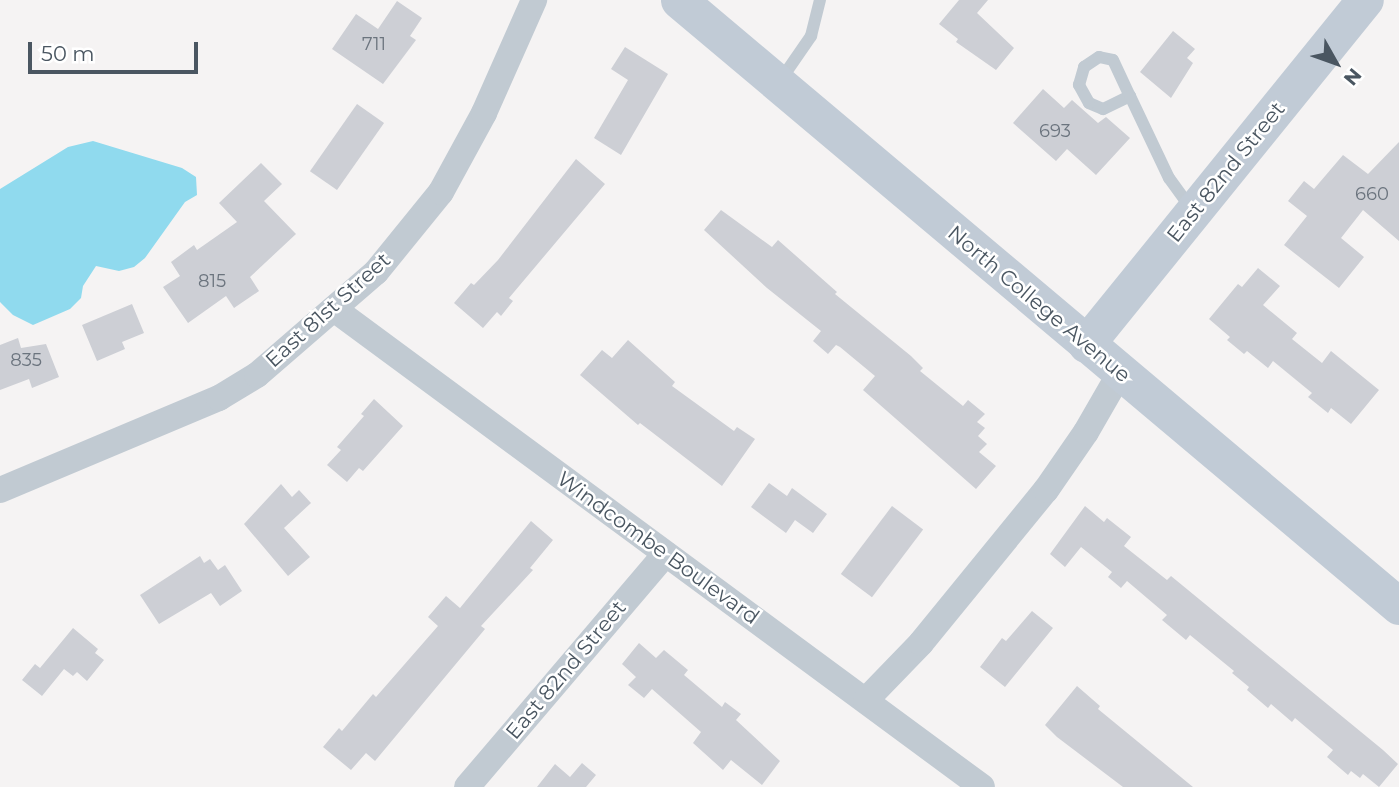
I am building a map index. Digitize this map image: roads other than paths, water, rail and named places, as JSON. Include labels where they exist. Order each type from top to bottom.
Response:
[{"type":"main road","name":"North College Avenue","points":[[679,0],[1399,606]]},
{"type":"main road","name":"East 82nd Street","points":[[1086,344],[1365,0]]},
{"type":"street","name":"East 81st Street","points":[[0,490],[219,398],[257,375],[376,272],[438,198],[484,113],[534,0]]},
{"type":"street","name":"Windcombe Boulevard","points":[[334,309],[982,787]]},
{"type":"street","points":[[866,700],[921,643],[1046,489],[1086,432],[1121,373]]},
{"type":"street","name":"East 82nd Street","points":[[467,787],[665,554]]},
{"type":"lane","points":[[778,84],[811,36],[820,0]]},
{"type":"lane","points":[[1130,96],[1104,109],[1089,103],[1079,85],[1084,67],[1099,57],[1113,60],[1169,178],[1194,212]]},
{"type":"water","points":[[93,141],[182,168],[196,177],[197,195],[185,202],[145,258],[134,267],[119,271],[96,266],[83,286],[81,298],[70,309],[33,325],[13,315],[0,302],[0,189],[68,147]]}]
